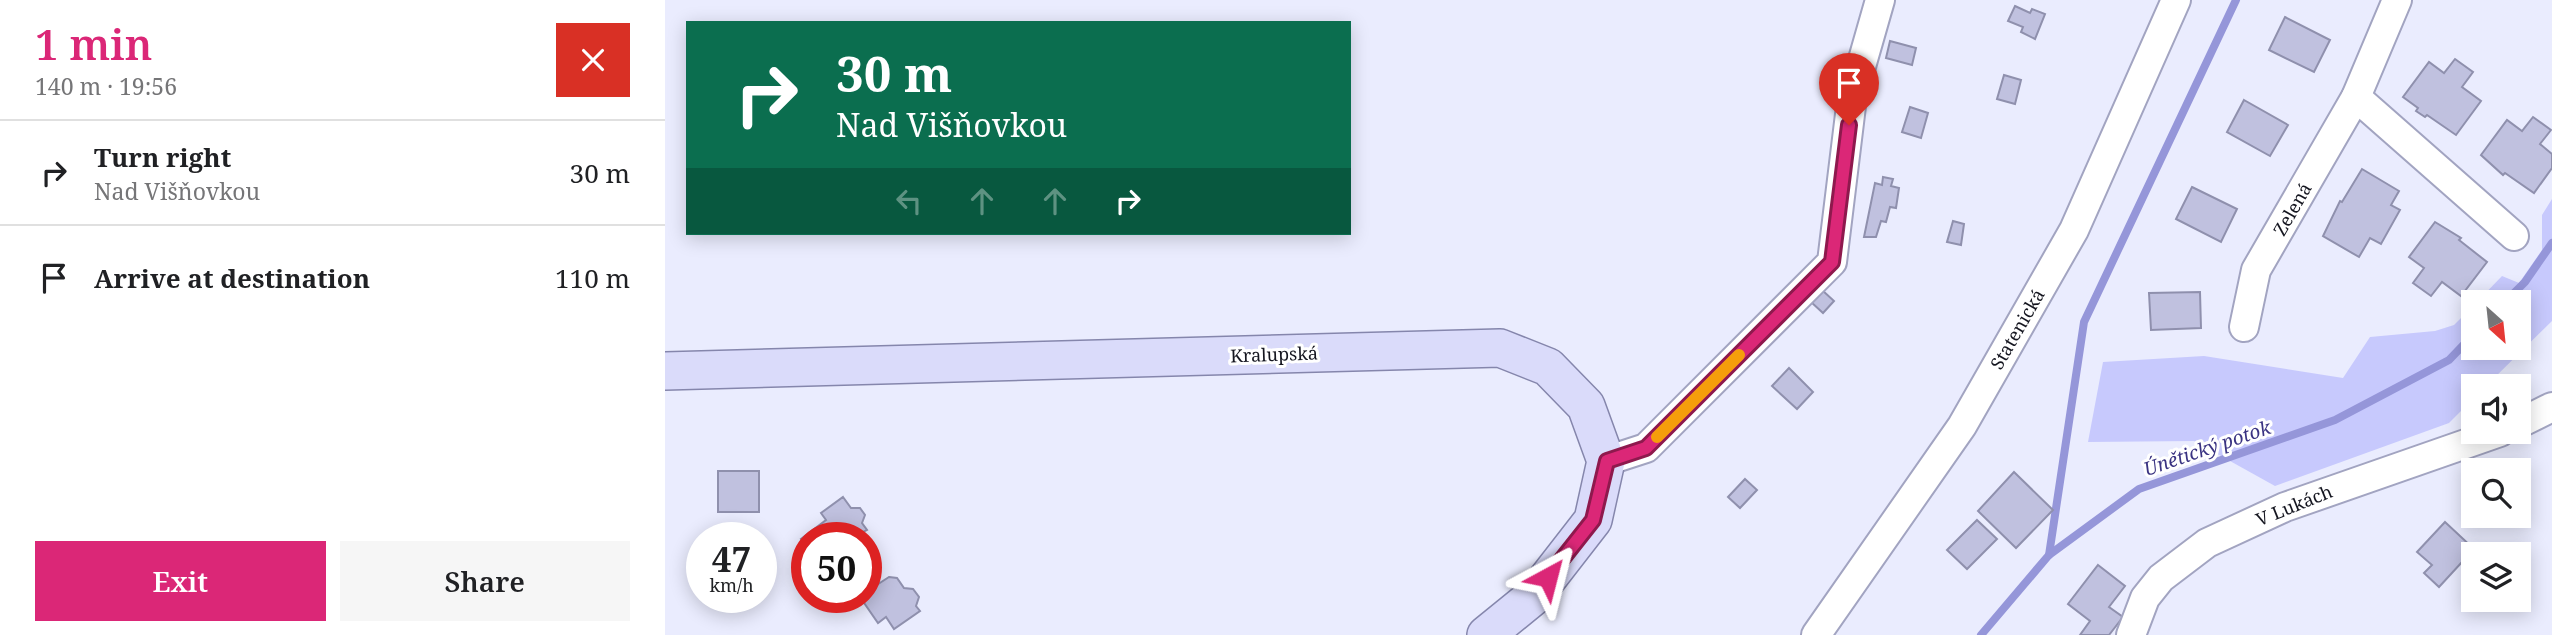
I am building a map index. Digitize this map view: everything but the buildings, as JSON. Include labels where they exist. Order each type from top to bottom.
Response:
[{"type":"main road","name":"Kralupská","points":[[665,371],[1500,348],[1548,367],[1586,407],[1607,461]]},
{"type":"main road","points":[[1486,635],[1534,596],[1593,520],[1607,461]]},
{"type":"street","points":[[1607,461],[1646,448],[1832,262],[1852,98],[1880,0]]},
{"type":"street","name":"Statenická","points":[[1816,635],[1962,426],[2067,241],[2176,0]]},
{"type":"street","name":"Zelená","points":[[2244,327],[2256,270],[2356,97],[2397,0]]},
{"type":"street","points":[[2356,97],[2514,236]]},
{"type":"street","points":[[2531,418],[2552,407]]},
{"type":"street","name":"V Lukách","points":[[2131,635],[2145,598],[2161,578],[2185,557],[2207,543],[2285,508],[2466,444]]},
{"type":"shaded area","points":[[2552,199],[2552,321],[2531,342],[2531,290],[2489,290],[2502,276],[2519,283],[2542,250],[2542,215]]},
{"type":"shaded area","points":[[2461,318],[2461,360],[2512,360],[2498,374],[2461,374],[2461,411],[2449,423],[2275,486],[2194,441],[2088,442],[2103,362],[2204,356],[2343,378],[2370,337],[2435,331],[2454,325]]},
{"type":"waterway","points":[[2049,555],[2084,322],[2236,0]]},
{"type":"waterway","name":"Únětický potok","points":[[2517,290],[2552,243]]},
{"type":"waterway","name":"Únětický potok","points":[[1981,635],[2049,555],[2139,489],[2335,420],[2449,360],[2461,348]]},
{"type":"slow traffic","points":[[1657,437],[1739,355]]},
{"type":"route","points":[[1548,577],[1593,520],[1607,461],[1646,448],[1832,262],[1849,125]]}]
